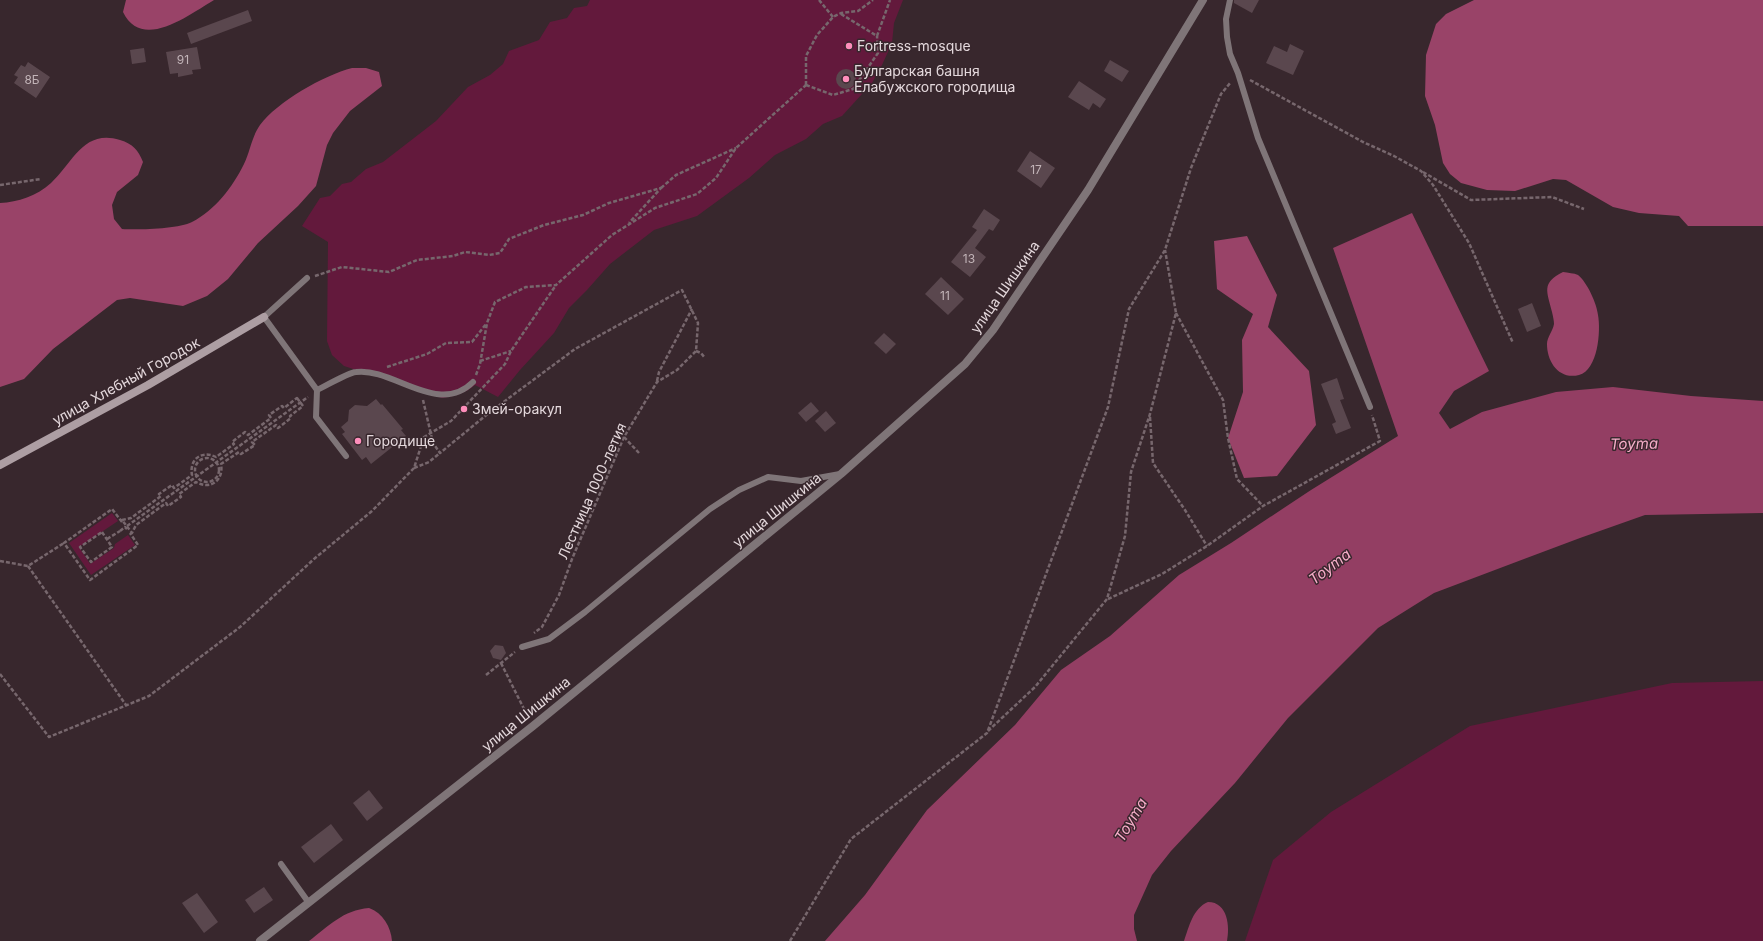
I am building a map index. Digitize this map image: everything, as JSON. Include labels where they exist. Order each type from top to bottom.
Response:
[{"type":"street","name":"улица Шишкина","points":[[260,941],[539,721],[841,474],[964,364],[993,330],[1088,190],[1203,0]]},
{"type":"street","name":"улица Хлебный Городок","points":[[0,465],[148,385],[264,317]]},
{"type":"lane","points":[[1230,0],[1226,19],[1230,54],[1238,74],[1258,138],[1370,407]]},
{"type":"lane","points":[[307,278],[264,317],[317,390],[316,417],[346,456]]},
{"type":"lane","points":[[317,390],[355,372],[372,373],[421,390],[441,395],[464,389],[473,382]]},
{"type":"lane","points":[[522,647],[549,639],[585,612],[710,509],[739,490],[768,478],[801,480],[841,474]]},
{"type":"lane","points":[[281,864],[309,903]]},
{"type":"path","points":[[820,0],[833,16]]},
{"type":"path","points":[[414,468],[424,437],[451,421],[505,364],[511,351],[556,285],[612,235],[655,208],[697,194],[716,178],[736,148],[806,85],[806,56],[817,35],[833,16],[841,13],[858,11],[873,0]]},
{"type":"path","points":[[806,85],[833,95],[852,89],[878,53],[877,36],[890,0]]},
{"type":"path","points":[[841,13],[877,36]]},
{"type":"path","points":[[987,732],[1108,407],[1129,309],[1165,250],[1191,168],[1221,94],[1238,74],[1363,142],[1394,156],[1471,200],[1552,197],[1584,209]]},
{"type":"path","points":[[626,226],[676,175],[736,148]]},
{"type":"path","points":[[1421,171],[1433,185],[1469,243],[1513,343]]},
{"type":"path","points":[[0,186],[41,179]]},
{"type":"path","points":[[307,278],[342,267],[390,272],[417,260],[453,256],[465,252],[489,255],[500,253],[509,239],[544,225],[582,215],[609,203],[662,188]]},
{"type":"path","points":[[1165,250],[1176,312],[1223,400],[1228,438],[1237,480],[1263,506]]},
{"type":"path","points":[[473,382],[480,361],[487,323],[495,302],[526,287],[556,285]]},
{"type":"path","points":[[0,674],[49,737],[149,696],[240,627],[314,559],[372,511],[414,468],[429,462],[490,412],[575,349],[682,290],[698,323],[696,351],[701,353],[705,358]]},
{"type":"path","points":[[657,382],[659,372],[692,309]]},
{"type":"path","points":[[790,941],[851,839],[987,732],[1035,687],[1107,599],[1125,536],[1131,472],[1150,414],[1176,312]]},
{"type":"path","points":[[372,373],[427,354],[446,343],[472,342],[487,323]]},
{"type":"path","points":[[480,361],[511,351]]},
{"type":"path","name":"Лестница 1000-летия","points":[[542,626],[559,595],[624,437],[657,382],[677,370],[696,351]]},
{"type":"path","points":[[107,539],[317,390]]},
{"type":"path","points":[[421,390],[431,432],[432,443],[440,452]]},
{"type":"path","points":[[0,561],[28,566],[112,509],[126,526],[132,533],[136,525],[166,503],[168,506],[181,497],[179,494],[196,482],[205,485],[215,483],[221,475],[221,464],[239,452],[241,454],[255,445],[252,442],[276,425],[278,428],[292,418],[290,416],[303,406],[297,398],[284,408],[282,406],[269,415],[271,418],[248,435],[245,432],[232,442],[234,444],[216,457],[209,454],[199,456],[192,463],[192,475],[174,488],[172,485],[160,494],[161,496],[131,518],[122,520],[126,526],[138,544],[90,580],[64,543]]},
{"type":"path","points":[[1107,599],[1162,574],[1207,546],[1263,506],[1380,441],[1370,407]]},
{"type":"path","points":[[1150,414],[1153,464],[1185,510],[1207,546]]},
{"type":"path","points":[[624,437],[639,453]]},
{"type":"path","points":[[209,458],[216,462],[219,470],[214,480],[202,481],[196,476],[194,468],[198,461],[209,458]]},
{"type":"path","points":[[102,532],[107,539],[112,547],[91,562],[80,547],[102,532]]},
{"type":"path","points":[[28,566],[126,705]]},
{"type":"path","points":[[486,675],[513,654]]},
{"type":"path","points":[[502,663],[525,711]]},
{"type":"shaded area","points":[[126,0],[214,0],[167,26],[154,29],[142,29],[131,24],[123,12]]},
{"type":"shaded area","points":[[590,0],[903,0],[894,23],[892,43],[882,65],[872,83],[842,116],[823,124],[806,139],[775,155],[749,178],[697,216],[654,230],[610,264],[569,308],[554,333],[520,370],[498,397],[475,385],[460,394],[442,398],[344,366],[332,355],[327,341],[328,242],[302,226],[320,198],[330,196],[342,184],[351,182],[366,169],[383,162],[436,121],[468,87],[490,75],[503,64],[509,51],[539,40],[550,22],[567,18],[574,8],[587,6]]},
{"type":"shaded area","points":[[1474,0],[1763,0],[1763,226],[1688,226],[1679,216],[1639,213],[1613,207],[1566,180],[1553,179],[1515,191],[1487,190],[1461,183],[1450,174],[1443,163],[1435,125],[1425,96],[1426,55],[1436,24],[1446,14]]},
{"type":"shaded area","points":[[352,68],[366,68],[379,72],[382,86],[350,111],[333,133],[327,145],[316,186],[298,206],[258,243],[228,279],[207,296],[183,306],[130,298],[117,300],[53,349],[24,379],[0,387],[0,203],[20,200],[46,188],[88,143],[97,139],[107,138],[128,143],[137,151],[143,162],[138,175],[117,192],[112,205],[114,219],[122,229],[168,228],[192,222],[215,205],[234,182],[244,164],[257,129],[268,116],[302,90],[328,77]]},
{"type":"shaded area","points":[[1247,236],[1277,295],[1268,327],[1309,371],[1316,425],[1277,476],[1244,478],[1228,438],[1243,392],[1242,340],[1253,314],[1217,289],[1214,241]]},
{"type":"shaded area","points":[[1563,272],[1578,275],[1585,283],[1596,305],[1599,322],[1597,349],[1590,366],[1585,372],[1572,376],[1560,372],[1552,363],[1549,357],[1547,344],[1554,324],[1547,288],[1551,280]]},
{"type":"shaded area","points":[[112,513],[118,521],[79,547],[90,564],[114,548],[115,544],[128,535],[135,545],[91,575],[69,543]]},
{"type":"shaded area","points":[[1763,681],[1763,941],[1245,941],[1273,860],[1331,812],[1470,726],[1672,683]]},
{"type":"shaded area","points":[[369,908],[378,913],[385,921],[390,931],[392,941],[309,941],[344,915],[360,909]]},
{"type":"water","name":"Toyma","points":[[1412,213],[1489,371],[1454,391],[1439,413],[1450,429],[1482,412],[1556,392],[1613,387],[1691,396],[1763,401],[1763,513],[1645,515],[1434,593],[1378,628],[1288,718],[1235,783],[1171,851],[1152,875],[1134,915],[1134,929],[1137,941],[825,941],[865,895],[927,810],[1015,725],[1061,670],[1110,636],[1179,575],[1398,436],[1333,248]]},
{"type":"water","points":[[1208,902],[1215,903],[1224,911],[1228,923],[1227,941],[1184,941],[1195,913]]},
{"type":"building","points":[[1234,0],[1259,0],[1252,13],[1234,3]]},
{"type":"building","points":[[248,10],[252,21],[191,44],[187,33]]},
{"type":"building","points":[[1290,44],[1304,51],[1293,75],[1266,63],[1274,46],[1287,52]]},
{"type":"building","points":[[197,47],[201,69],[192,70],[193,74],[178,77],[178,73],[170,74],[166,52]]},
{"type":"building","points":[[144,48],[146,62],[132,64],[130,50]]},
{"type":"building","points":[[1110,60],[1129,71],[1122,82],[1104,71]]},
{"type":"building","points":[[28,62],[50,77],[36,98],[14,83],[18,77],[14,75],[21,65],[25,67]]},
{"type":"building","name":"Булгарская башня Елабужского городища","points":[[846,69],[853,72],[856,79],[853,86],[846,89],[839,86],[836,79],[839,72]]},
{"type":"building","points":[[1079,81],[1106,99],[1100,108],[1093,103],[1089,110],[1068,97]]},
{"type":"building","points":[[1030,151],[1055,168],[1041,188],[1017,171]]},
{"type":"building","points":[[984,209],[1000,220],[993,231],[989,229],[975,248],[986,257],[970,277],[951,262],[977,230],[972,227]]},
{"type":"building","points":[[941,277],[964,299],[948,315],[925,294]]},
{"type":"building","points":[[1532,303],[1541,326],[1527,332],[1518,309]]},
{"type":"building","points":[[884,333],[896,344],[886,354],[874,343]]},
{"type":"building","points":[[1337,378],[1344,399],[1340,400],[1351,428],[1336,434],[1332,424],[1336,422],[1321,384]]},
{"type":"building","points":[[376,399],[403,429],[401,430],[406,436],[371,464],[366,457],[362,460],[342,434],[345,432],[341,427],[348,421],[349,410],[355,405],[367,406]]},
{"type":"building","points":[[811,402],[819,411],[806,422],[798,413]]},
{"type":"building","points":[[826,411],[836,423],[825,432],[815,421]]},
{"type":"building","points":[[495,645],[503,646],[506,653],[501,660],[493,658],[490,651]]},
{"type":"building","points":[[369,790],[383,808],[367,821],[353,803]]},
{"type":"building","points":[[331,824],[343,840],[314,863],[301,847]]},
{"type":"building","points":[[264,887],[273,900],[254,913],[245,900]]},
{"type":"building","points":[[197,893],[218,922],[204,933],[182,903]]},
{"type":"place","name":"Fortress-mosque","points":[[849,46]]},
{"type":"place","name":"Булгарская башня Елабужского городища","points":[[846,79]]},
{"type":"place","name":"Змей-оракул","points":[[464,409]]},
{"type":"place","name":"Городище","points":[[358,441]]}]
